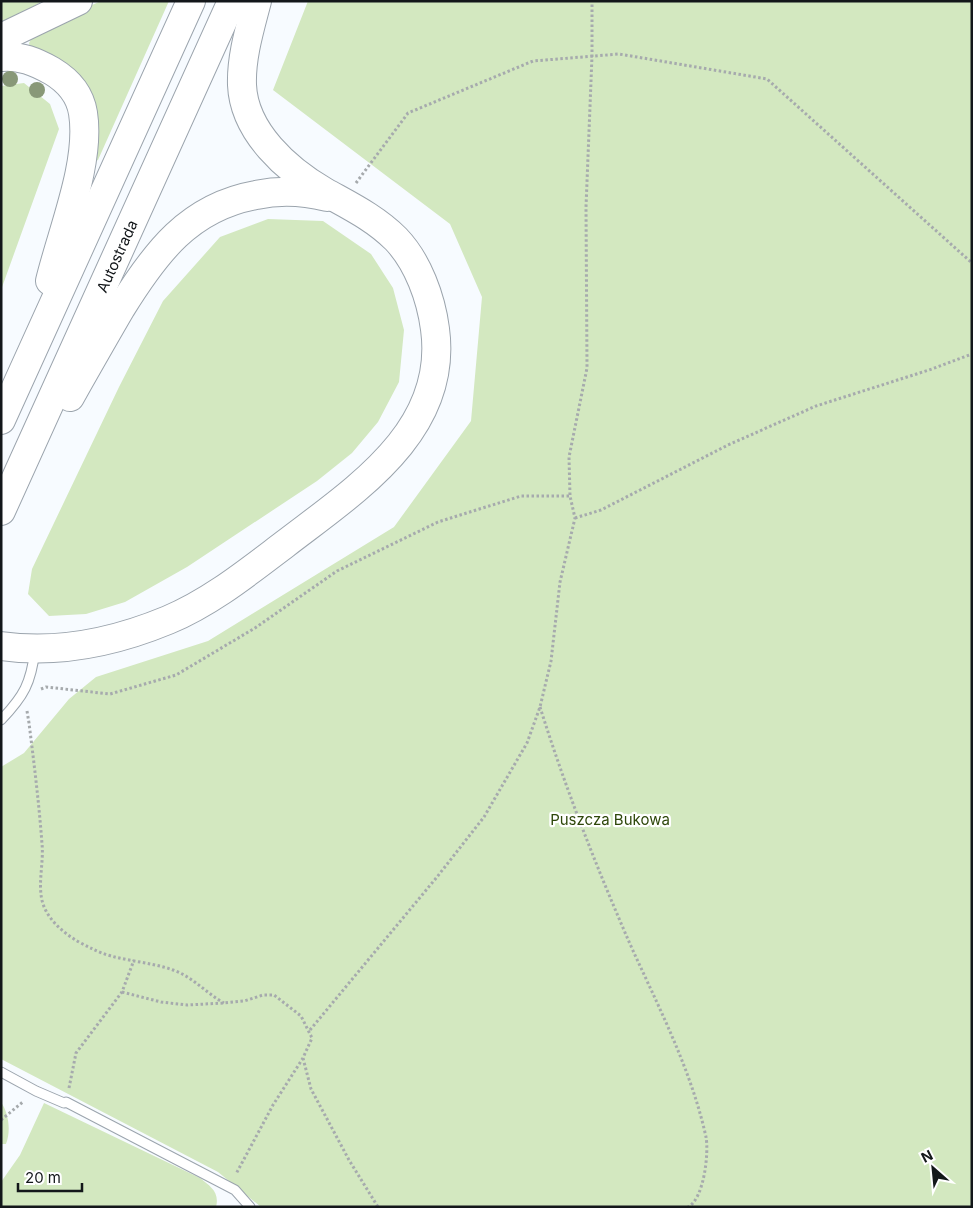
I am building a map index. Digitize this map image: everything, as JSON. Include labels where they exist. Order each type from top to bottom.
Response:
[{"type":"highway","points":[[1,38],[78,1]]},
{"type":"highway","points":[[1,420],[191,1]]},
{"type":"highway","name":"Autostrada","points":[[1,510],[232,1]]},
{"type":"highway","points":[[1,646],[61,648],[109,640],[168,620],[206,600],[249,571],[361,485],[379,469],[408,435],[423,408],[433,379],[436,340],[430,303],[419,274],[401,245],[377,222],[296,171],[266,142],[251,120],[242,87],[242,75],[257,1]]},
{"type":"highway","points":[[1,57],[24,58],[44,66],[59,75],[74,90],[83,112],[84,132],[81,165],[28,362]]},
{"type":"highway","points":[[1,514],[142,273],[167,243],[180,231],[204,214],[226,202],[241,197],[285,191],[343,200]]},
{"type":"lane","points":[[1,720],[23,694],[32,673],[35,648]]},
{"type":"lane","points":[[1,1072],[36,1091],[64,1103],[66,1102],[235,1190],[250,1207]]},
{"type":"path","points":[[310,1030],[437,877],[484,817],[527,743],[540,707],[551,661],[560,582],[575,518],[570,496],[569,457],[587,368],[586,207],[592,56],[592,1]]},
{"type":"path","points":[[343,200],[408,112],[533,61],[620,54],[767,79],[972,263]]},
{"type":"path","points":[[575,518],[601,510],[728,445],[816,406],[929,370],[972,354]]},
{"type":"path","points":[[224,1003],[213,997],[190,978],[174,970],[93,950],[63,930],[51,918],[43,904],[40,875],[42,846],[30,723],[23,694],[46,687],[110,694],[176,675],[255,628],[337,571],[438,522],[522,496],[570,496]]},
{"type":"path","points":[[540,707],[561,772],[620,919],[687,1072],[706,1139],[704,1181],[693,1204],[688,1207]]},
{"type":"path","points":[[66,1102],[76,1052],[122,992],[134,960]]},
{"type":"path","points":[[122,992],[161,1002],[187,1005],[244,1001],[263,995],[274,995],[301,1016],[310,1030],[312,1038],[303,1058],[273,1105],[229,1187]]},
{"type":"path","points":[[303,1058],[311,1089],[349,1160],[378,1207]]},
{"type":"path","points":[[1,1120],[36,1091]]},
{"type":"green space","points":[[1,1],[43,1],[1,24]]},
{"type":"green space","points":[[101,1],[169,1],[98,160],[94,162],[91,140],[30,49],[29,43],[36,30]]},
{"type":"green space","name":"Puszcza Bukowa","points":[[308,1],[972,1],[972,1207],[261,1207],[218,1172],[1,1059],[1,767],[24,753],[69,699],[96,677],[208,641],[394,527],[471,421],[482,297],[450,224],[273,90]]},
{"type":"green space","points":[[24,83],[50,104],[59,129],[1,290],[1,86]]},
{"type":"green space","points":[[268,219],[323,221],[371,254],[393,288],[404,330],[399,382],[378,422],[352,453],[317,481],[187,567],[125,602],[86,614],[49,616],[28,594],[32,569],[119,387],[163,301],[220,237]]},
{"type":"green space","points":[[1,1102],[6,1112],[8,1123],[6,1144],[1,1144]]},
{"type":"green space","points":[[44,1103],[200,1178],[215,1193],[217,1197],[216,1207],[1,1207],[1,1182],[20,1155]]}]
